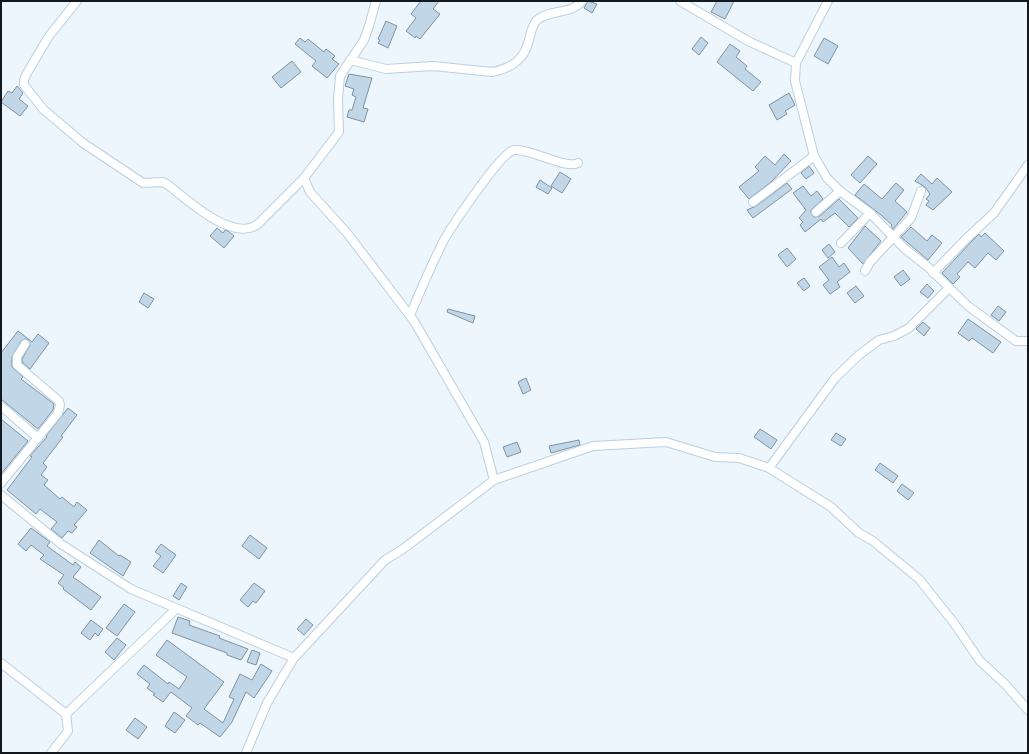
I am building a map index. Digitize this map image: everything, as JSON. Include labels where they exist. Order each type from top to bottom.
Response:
[{"type":"street","points":[[78,1],[49,36],[27,73],[24,80],[24,85],[43,109],[83,143],[143,183],[163,182],[215,220],[237,229],[253,228],[258,224],[304,178],[339,132],[338,86],[340,76],[364,40],[370,26],[376,1]]},
{"type":"street","points":[[350,60],[386,69],[432,66],[492,72],[500,71],[511,66],[522,56],[528,43],[532,27],[536,21],[545,16],[573,8],[582,1]]},
{"type":"street","points":[[680,1],[748,41],[796,62]]},
{"type":"street","points":[[828,1],[796,62],[795,81],[814,156],[827,178],[840,191],[870,213],[894,238],[968,306],[1016,341],[1028,340]]},
{"type":"street","points":[[410,316],[446,238],[486,179],[505,155],[513,150],[530,152],[570,165],[578,163]]},
{"type":"street","points":[[753,202],[814,156]]},
{"type":"street","points":[[933,273],[994,213],[1028,165]]},
{"type":"street","points":[[304,178],[310,192],[347,233],[410,316],[484,442],[494,480]]},
{"type":"street","points":[[816,212],[840,191]]},
{"type":"street","points":[[865,271],[870,262],[911,218],[922,191]]},
{"type":"street","points":[[841,243],[870,213]]},
{"type":"street","points":[[769,468],[836,378],[856,358],[879,340],[894,336],[909,328],[949,288]]},
{"type":"street","points":[[1,483],[58,413],[60,405],[59,401],[17,365],[17,357],[25,344]]},
{"type":"street","points":[[1,406],[38,438]]},
{"type":"street","points":[[246,753],[267,703],[294,658],[385,560],[403,549],[494,480],[593,446],[658,441],[675,443],[715,457],[739,458],[769,468],[831,507],[859,532],[873,541],[919,579],[954,623],[980,661],[1005,684],[1028,710]]},
{"type":"street","points":[[1,495],[61,544],[103,573],[130,589],[294,658]]},
{"type":"street","points":[[66,714],[176,609]]},
{"type":"street","points":[[1,663],[66,714],[68,731],[51,753]]},
{"type":"building","points":[[421,1],[439,1],[433,9],[440,14],[420,39],[416,36],[415,38],[406,31],[416,18],[411,14]]},
{"type":"building","points":[[588,1],[597,4],[592,13],[584,8]]},
{"type":"building","points":[[717,1],[734,1],[725,19],[711,12]]},
{"type":"building","points":[[386,21],[397,26],[388,48],[378,43],[380,40],[378,39]]},
{"type":"building","points":[[701,37],[708,43],[699,55],[692,49]]},
{"type":"building","points":[[300,38],[305,42],[308,39],[324,52],[326,49],[335,56],[332,59],[339,64],[327,78],[312,66],[316,61],[295,44]]},
{"type":"building","points":[[824,38],[838,46],[828,64],[814,56]]},
{"type":"building","points":[[730,44],[740,51],[736,57],[747,66],[745,69],[761,82],[753,91],[717,62]]},
{"type":"building","points":[[292,61],[301,72],[281,88],[272,77]]},
{"type":"building","points":[[349,74],[372,78],[363,108],[368,109],[364,122],[347,117],[349,110],[352,110],[356,97],[352,95],[354,89],[345,86]]},
{"type":"building","points":[[17,86],[23,93],[19,99],[28,106],[20,116],[1,102],[8,91],[12,93]]},
{"type":"building","points":[[789,93],[795,105],[785,111],[787,114],[777,120],[769,105]]},
{"type":"building","points":[[784,154],[791,161],[771,182],[749,199],[739,187],[759,171],[755,167],[765,156],[775,165]]},
{"type":"building","points":[[868,156],[877,164],[860,183],[851,175]]},
{"type":"building","points":[[809,166],[814,173],[806,179],[801,173]]},
{"type":"building","points":[[560,172],[571,179],[562,193],[551,186]]},
{"type":"building","points":[[921,174],[932,184],[937,178],[952,192],[933,210],[926,205],[929,201],[926,199],[930,194],[925,187],[915,181]]},
{"type":"building","points":[[540,180],[552,188],[548,194],[536,187]]},
{"type":"building","points":[[787,183],[792,189],[753,218],[747,210],[756,206]]},
{"type":"building","points":[[896,183],[904,190],[895,201],[907,212],[893,229],[891,226],[892,225],[881,215],[855,195],[864,184],[882,199]]},
{"type":"building","points":[[803,186],[811,196],[817,191],[823,199],[811,210],[814,217],[820,216],[839,199],[858,218],[849,227],[835,213],[823,222],[821,219],[805,232],[800,225],[803,222],[799,218],[806,210],[793,193]]},
{"type":"building","points":[[865,226],[881,241],[863,264],[848,248]]},
{"type":"building","points":[[911,227],[927,241],[932,235],[942,243],[928,260],[901,237]]},
{"type":"building","points":[[217,228],[223,233],[225,230],[228,231],[234,236],[224,248],[210,236]]},
{"type":"building","points":[[985,233],[1004,251],[996,260],[988,253],[975,268],[968,262],[957,274],[960,277],[953,284],[942,273],[979,234],[981,237]]},
{"type":"building","points":[[829,244],[835,252],[828,258],[822,250]]},
{"type":"building","points":[[787,248],[796,259],[787,267],[778,255]]},
{"type":"building","points":[[832,257],[839,267],[844,263],[850,272],[837,282],[840,287],[830,294],[823,285],[829,280],[819,267]]},
{"type":"building","points":[[903,270],[910,279],[901,286],[894,277]]},
{"type":"building","points":[[804,278],[810,286],[804,291],[797,283]]},
{"type":"building","points":[[927,284],[934,291],[928,298],[920,292]]},
{"type":"building","points":[[856,286],[864,296],[855,303],[847,293]]},
{"type":"building","points":[[144,293],[154,299],[148,308],[139,302]]},
{"type":"building","points":[[998,306],[1006,312],[999,321],[991,315]]},
{"type":"building","points":[[448,309],[475,316],[473,323],[447,312]]},
{"type":"building","points":[[968,319],[1001,342],[993,353],[972,338],[969,341],[958,333]]},
{"type":"building","points":[[923,322],[930,328],[924,336],[916,329]]},
{"type":"building","points":[[18,331],[32,342],[38,334],[49,343],[30,369],[22,362],[22,359],[30,345],[28,340],[25,339],[21,341],[12,357],[12,367],[23,377],[21,379],[54,404],[53,410],[38,429],[1,399],[1,353]]},
{"type":"building","points":[[526,378],[531,390],[523,394],[518,382]]},
{"type":"building","points":[[68,408],[77,415],[61,436],[63,437],[43,463],[47,467],[41,475],[48,480],[44,485],[60,499],[62,497],[74,507],[77,502],[87,510],[74,525],[77,527],[72,533],[68,531],[62,538],[51,529],[57,522],[40,509],[36,514],[7,490],[32,457],[30,456],[47,437],[46,436]]},
{"type":"building","points":[[1,419],[28,441],[1,474]]},
{"type":"building","points":[[760,429],[777,440],[771,449],[754,437]]},
{"type":"building","points":[[836,433],[846,439],[841,446],[831,440]]},
{"type":"building","points":[[579,440],[580,445],[551,453],[549,446]]},
{"type":"building","points":[[517,442],[521,452],[507,457],[503,447]]},
{"type":"building","points":[[880,463],[898,476],[893,483],[875,470]]},
{"type":"building","points":[[902,484],[914,493],[908,500],[897,491]]},
{"type":"building","points":[[31,528],[50,542],[47,546],[73,565],[75,562],[81,567],[73,577],[101,597],[91,610],[63,589],[64,588],[58,583],[64,575],[40,559],[44,555],[31,545],[26,551],[18,544]]},
{"type":"building","points":[[250,535],[267,548],[259,559],[242,546]]},
{"type":"building","points":[[99,540],[119,556],[120,555],[131,562],[123,576],[90,553]]},
{"type":"building","points":[[161,544],[176,555],[163,573],[153,566],[161,556],[155,552]]},
{"type":"building","points":[[181,583],[187,587],[179,600],[173,596]]},
{"type":"building","points":[[254,583],[265,591],[256,603],[253,601],[248,607],[240,600]]},
{"type":"building","points":[[124,604],[135,612],[117,636],[106,628]]},
{"type":"building","points":[[178,617],[190,621],[189,625],[220,636],[219,638],[248,649],[241,660],[227,655],[227,653],[172,633]]},
{"type":"building","points":[[306,619],[313,625],[304,635],[297,629]]},
{"type":"building","points":[[91,620],[103,629],[98,636],[95,633],[90,640],[81,633]]},
{"type":"building","points":[[117,638],[126,645],[114,660],[105,652]]},
{"type":"building","points":[[167,640],[224,682],[204,709],[223,723],[234,699],[229,697],[240,674],[252,680],[261,664],[272,671],[254,698],[246,692],[232,722],[220,737],[200,723],[198,725],[186,716],[192,708],[171,692],[163,702],[153,695],[155,694],[147,688],[150,684],[137,674],[144,665],[168,684],[169,682],[179,689],[187,677],[156,655]]},
{"type":"building","points":[[252,650],[260,653],[256,665],[247,662]]},
{"type":"building","points":[[174,712],[185,720],[175,733],[165,726]]},
{"type":"building","points":[[135,718],[147,727],[138,739],[126,730]]}]
